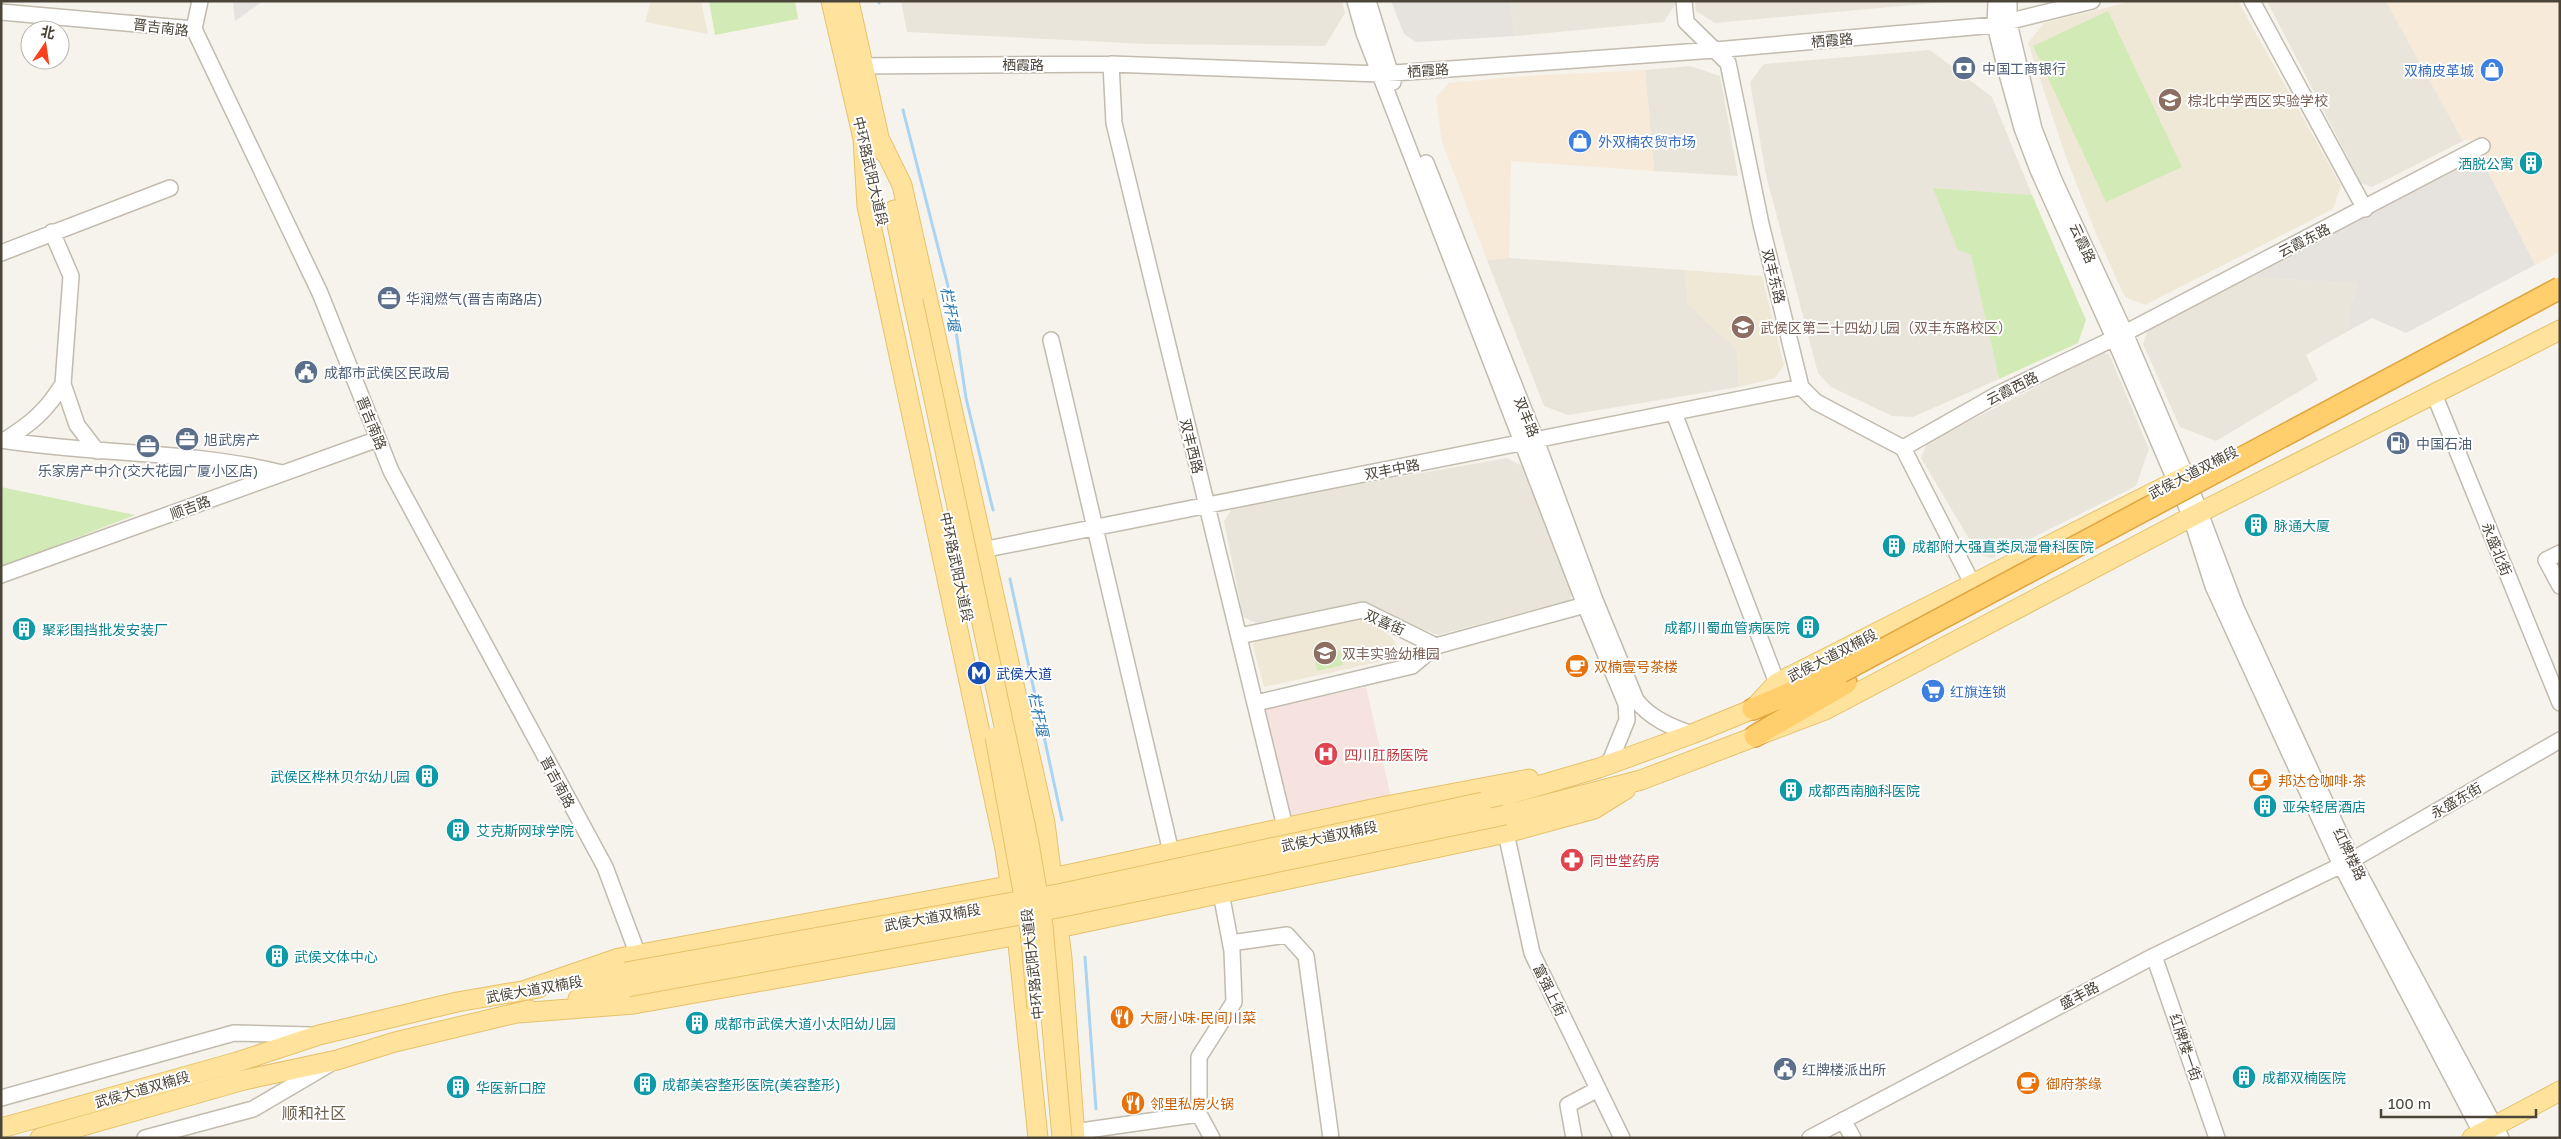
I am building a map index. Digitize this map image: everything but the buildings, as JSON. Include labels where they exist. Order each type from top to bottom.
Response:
[{"type":"highway","points":[[1755,736],[1844,678],[2560,288]]},
{"type":"highway","points":[[1753,709],[1844,678],[2560,302]]},
{"type":"main road","name":"中环路武阳大道段","points":[[831,1],[854,66],[871,138],[1029,843],[1043,926],[1070,1136]]},
{"type":"main road","name":"中环路武阳大道段","points":[[849,1],[854,66]]},
{"type":"main road","points":[[871,138],[902,185],[982,550],[1045,823],[1058,928],[1070,1136]]},
{"type":"main road","points":[[871,138],[867,206],[1003,840],[1018,935],[1038,1138]]},
{"type":"main road","name":"武侯大道双楠段","points":[[40,1138],[244,1080],[337,1060],[395,1042],[518,1013],[627,980],[1054,894],[1483,802],[1604,766],[1692,734],[1753,709],[1777,683],[2181,479],[2560,277]]},
{"type":"main road","name":"中环路武阳大道段","points":[[907,303],[993,728],[1030,930],[1049,1138]]},
{"type":"main road","name":"武侯大道双楠段","points":[[1,1128],[237,1062],[320,1035],[457,1002],[526,990],[627,980],[1058,908],[1506,824],[1641,780],[1826,710],[2196,515],[2560,330]]},
{"type":"main road","points":[[526,990],[619,958],[1052,878],[1484,785],[1604,766]]},
{"type":"main road","points":[[518,1013],[634,1004],[1058,928],[1221,893],[1506,824]]},
{"type":"main road","points":[[2490,1135],[2560,1091]]},
{"type":"main road","points":[[2490,1135],[2560,1103]]},
{"type":"street","points":[[194,29],[200,1]]},
{"type":"street","points":[[1354,1],[1364,33],[1385,73]]},
{"type":"street","points":[[1368,1],[1385,73]]},
{"type":"street","name":"双丰东路","points":[[1684,1],[1686,22],[1728,63],[1761,224],[1801,387]]},
{"type":"street","points":[[1996,1],[2002,24]]},
{"type":"street","name":"云霞路","points":[[2009,1],[2002,24],[2034,129],[2181,479]]},
{"type":"street","name":"栖霞路","points":[[854,66],[1111,64],[1385,73],[1715,50],[2002,24],[2092,1]]},
{"type":"street","points":[[2252,1],[2365,209]]},
{"type":"street","name":"晋吉南路","points":[[1,12],[194,29],[320,293],[391,471],[605,867],[638,955]]},
{"type":"street","name":"双丰西路","points":[[1111,64],[1114,122],[1286,828]]},
{"type":"street","name":"双丰路","points":[[1385,73],[1530,441],[1636,700],[1644,710],[1656,718],[1674,728],[1692,734]]},
{"type":"street","name":"云霞东路","points":[[2120,336],[2482,146]]},
{"type":"street","points":[[1,253],[170,188]]},
{"type":"street","points":[[52,232],[71,276],[63,384],[78,425],[97,452]]},
{"type":"street","name":"云霞西路","points":[[1903,448],[1998,394],[2120,336]]},
{"type":"street","points":[[1051,340],[1171,852]]},
{"type":"street","points":[[3,440],[29,426],[46,410],[63,384]]},
{"type":"street","points":[[1801,387],[1816,402],[1903,448],[1972,583]]},
{"type":"street","name":"双丰中路","points":[[982,550],[1801,387]]},
{"type":"street","name":"永盛北街","points":[[2434,394],[2560,703]]},
{"type":"street","points":[[1674,412],[1777,683]]},
{"type":"street","name":"顺吉路","points":[[1,575],[378,439]]},
{"type":"street","points":[[3,440],[97,452],[244,464],[282,473]]},
{"type":"street","name":"双丰路","points":[[1530,441],[1585,605],[1626,704],[1627,720],[1604,766]]},
{"type":"street","name":"红牌楼路","points":[[2181,479],[2196,515],[2213,586],[2347,862],[2490,1135]]},
{"type":"street","points":[[2560,553],[2546,560],[2560,586]]},
{"type":"street","points":[[1256,703],[1412,666],[1436,646],[1585,605]]},
{"type":"street","name":"双喜街","points":[[1239,636],[1363,610],[1436,646]]},
{"type":"street","name":"永盛东街","points":[[2347,862],[2560,740]]},
{"type":"street","name":"富强上街","points":[[1506,824],[1532,953],[1622,1138]]},
{"type":"street","name":"盛丰路","points":[[1810,1138],[2154,956],[2347,862]]},
{"type":"street","points":[[1212,1138],[1199,1114],[1199,1057],[1234,1002],[1231,943],[1221,893]]},
{"type":"street","points":[[1231,943],[1287,935],[1306,956],[1331,1138]]},
{"type":"street","name":"红牌楼一街","points":[[2154,956],[2217,1138]]},
{"type":"street","points":[[1,1098],[234,1032],[320,1035]]},
{"type":"street","points":[[145,1138],[253,1109],[337,1060]]},
{"type":"street","points":[[1574,1138],[1568,1105],[1598,1089]]},
{"type":"street","points":[[1070,1136],[1199,1114]]},
{"type":"street","points":[[1843,1120],[1853,1138]]},
{"type":"shaded area","points":[[233,1],[263,1],[235,21]]},
{"type":"shaded area","points":[[651,1],[701,1],[708,34],[645,22]]},
{"type":"shaded area","points":[[901,1],[1342,1],[1345,13],[1325,46],[1147,44],[907,32]]},
{"type":"shaded area","points":[[1391,1],[1510,1],[1515,36],[1416,42],[1404,34]]},
{"type":"shaded area","points":[[1510,1],[1675,1],[1675,4],[1664,22],[1515,36]]},
{"type":"shaded area","points":[[1695,1],[1956,1],[1715,23],[1696,11]]},
{"type":"shaded area","name":"棕北中学西区实验学校","points":[[2133,1],[2238,1],[2341,186],[2333,209],[2145,305],[2125,297],[2096,234],[2066,157],[2028,43],[2044,23]]},
{"type":"shaded area","points":[[2267,1],[2386,1],[2463,141],[2372,187],[2361,183]]},
{"type":"shaded area","name":"双楠皮革城","points":[[2386,1],[2560,1],[2560,252],[2535,265],[2480,156],[2469,139],[2463,141]]},
{"type":"shaded area","points":[[1930,50],[1992,97],[2032,195],[1933,188],[1971,255],[1999,379],[1913,417],[1892,416],[1831,387],[1818,373],[1766,175],[1750,82],[1764,64]]},
{"type":"shaded area","points":[[1690,66],[1720,76],[1738,176],[1654,171],[1645,70]]},
{"type":"shaded area","points":[[1645,70],[1654,171],[1511,161],[1509,258],[1487,260],[1442,142],[1436,97],[1449,83],[1525,76]]},
{"type":"shaded area","points":[[2480,156],[2535,265],[2406,333],[2372,318],[2350,330],[2350,307],[2358,284],[2252,277]]},
{"type":"shaded area","points":[[1509,258],[1685,270],[1688,304],[1737,350],[1739,387],[1568,415],[1544,406],[1487,260]]},
{"type":"shaded area","name":"武侯区第二十四幼儿园（双丰东路校区）","points":[[1685,270],[1762,276],[1784,365],[1775,378],[1739,387],[1737,350],[1688,304]]},
{"type":"shaded area","points":[[2252,277],[2358,284],[2350,307],[2350,330],[2306,355],[2318,380],[2216,441],[2180,427],[2143,344],[2148,329]]},
{"type":"shaded area","points":[[2102,353],[2109,354],[2149,449],[2136,486],[1992,558],[1978,554],[1921,458],[1927,443]]},
{"type":"shaded area","points":[[1507,458],[1524,467],[1573,592],[1570,600],[1438,635],[1355,603],[1256,623],[1243,617],[1224,521],[1234,506]]},
{"type":"shaded area","name":"双丰实验幼稚园","points":[[1361,617],[1370,619],[1393,639],[1396,645],[1393,659],[1264,687],[1253,646],[1255,637]]},
{"type":"shaded area","name":"四川肛肠医院","points":[[1366,687],[1391,797],[1285,821],[1260,710]]},
{"type":"green space","points":[[709,1],[795,1],[798,19],[715,35]]},
{"type":"green space","points":[[2108,11],[2182,167],[2106,202],[2033,46]]},
{"type":"green space","points":[[1933,188],[2032,195],[2086,320],[2078,343],[1999,379],[1971,255],[1958,250]]},
{"type":"green space","points":[[1,487],[135,515],[1,567]]},
{"type":"green space","points":[[1340,650],[1343,665],[1317,671],[1314,656]]},
{"type":"waterway","name":"栏杆堰","points":[[903,110],[951,298],[966,398],[993,510]]},
{"type":"waterway","name":"栏杆堰","points":[[1010,579],[1062,820]]},
{"type":"waterway","name":"栏杆堰","points":[[1085,957],[1096,1109]]},
{"type":"place","name":"中国工商银行","points":[[1964,68]]},
{"type":"place","name":"双楠皮革城","points":[[2492,70]]},
{"type":"place","name":"棕北中学西区实验学校","points":[[2170,100]]},
{"type":"place","name":"外双楠农贸市场","points":[[1580,141]]},
{"type":"place","name":"洒脱公寓","points":[[2531,163]]},
{"type":"place","name":"华润燃气(晋吉南路店)","points":[[389,298]]},
{"type":"place","name":"武侯区第二十四幼儿园（双丰东路校区）","points":[[1743,327]]},
{"type":"place","name":"成都市武侯区民政局","points":[[306,372]]},
{"type":"place","name":"旭武房产","points":[[187,439]]},
{"type":"place","name":"中国石油","points":[[2398,443]]},
{"type":"place","name":"乐家房产中介(交大花园广厦小区店)","points":[[148,446]]},
{"type":"place","name":"脉通大厦","points":[[2256,525]]},
{"type":"place","name":"成都附大强直类凤湿骨科医院","points":[[1894,546]]},
{"type":"place","name":"成都川蜀血管病医院","points":[[1808,627]]},
{"type":"place","name":"聚彩围挡批发安装厂","points":[[24,629]]},
{"type":"place","name":"双丰实验幼稚园","points":[[1325,653]]},
{"type":"place","name":"双楠壹号茶楼","points":[[1577,666]]},
{"type":"place","name":"武侯大道","points":[[979,673]]},
{"type":"place","name":"红旗连锁","points":[[1933,691]]},
{"type":"place","name":"四川肛肠医院","points":[[1326,754]]},
{"type":"place","name":"武侯区桦林贝尔幼儿园","points":[[427,776]]},
{"type":"place","name":"邦达仓咖啡·茶","points":[[2260,780]]},
{"type":"place","name":"成都西南脑科医院","points":[[1791,790]]},
{"type":"place","name":"亚朵轻居酒店","points":[[2265,806]]},
{"type":"place","name":"艾克斯网球学院","points":[[458,830]]},
{"type":"place","name":"同世堂药房","points":[[1572,860]]},
{"type":"place","name":"武侯文体中心","points":[[277,956]]},
{"type":"place","name":"大厨小味·民间川菜","points":[[1122,1017]]},
{"type":"place","name":"成都市武侯大道小太阳幼儿园","points":[[697,1023]]},
{"type":"place","name":"红牌楼派出所","points":[[1785,1069]]},
{"type":"place","name":"成都双楠医院","points":[[2244,1077]]},
{"type":"place","name":"御府茶缘","points":[[2028,1083]]},
{"type":"place","name":"成都美容整形医院(美容整形)","points":[[645,1084]]},
{"type":"place","name":"华医新口腔","points":[[458,1087]]},
{"type":"place","name":"邻里私房火锅","points":[[1133,1103]]},
{"type":"district","name":"顺和社区","points":[[314,1113]]}]
